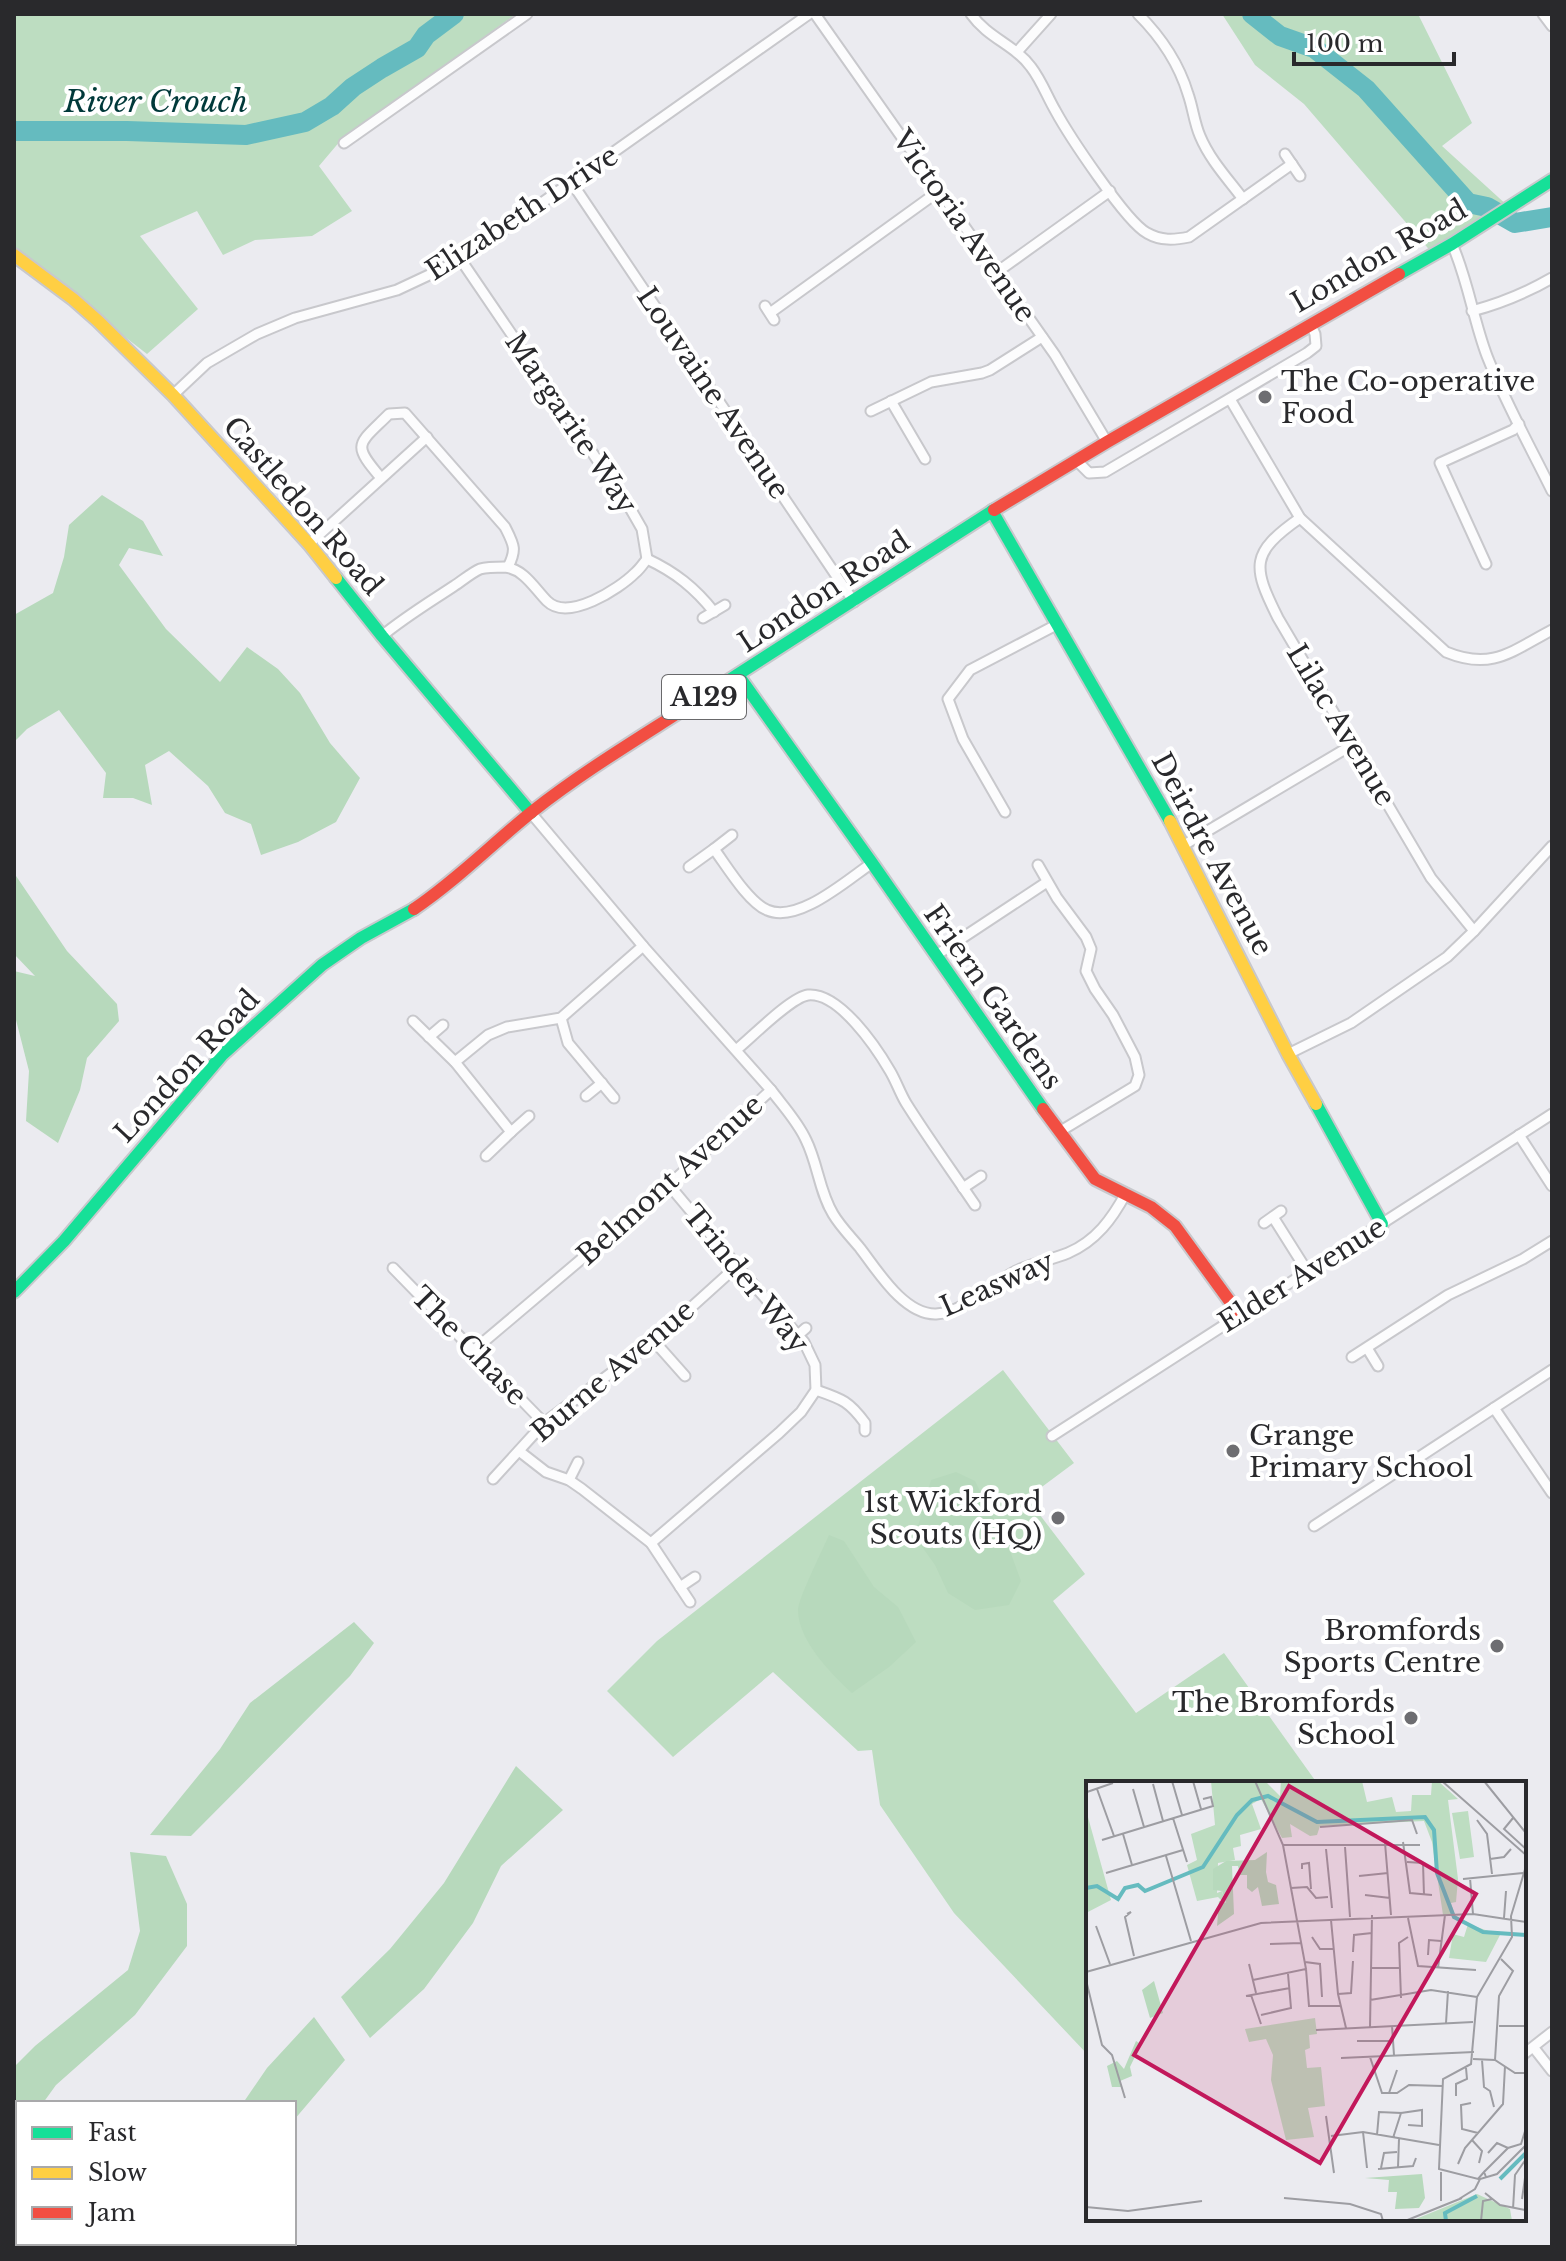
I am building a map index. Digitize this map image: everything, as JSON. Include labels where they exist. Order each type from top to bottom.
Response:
[{"type":"street","points":[[344,143],[527,14]]},
{"type":"street","name":"Elizabeth Drive","points":[[173,395],[207,363],[257,334],[295,318],[397,290],[461,260],[812,14]]},
{"type":"street","name":"Victoria Avenue","points":[[812,14],[1055,355],[1107,442]]},
{"type":"street","points":[[971,14],[1030,66],[1056,113],[1110,191],[1135,224],[1158,238],[1173,240],[1189,237],[1292,164]]},
{"type":"street","points":[[1017,52],[1051,14]]},
{"type":"street","points":[[1138,14],[1170,54],[1189,95],[1193,120],[1201,140],[1243,199]]},
{"type":"street","points":[[1543,14],[1552,26]]},
{"type":"street","points":[[1285,154],[1300,176]]},
{"type":"street","name":"London Road","points":[[14,1292],[64,1241],[233,1045],[322,965],[361,938],[440,892],[531,813],[587,771],[992,511],[1452,244],[1552,180]]},
{"type":"street","name":"Louvaine Avenue","points":[[572,183],[854,602]]},
{"type":"street","points":[[770,313],[939,191]]},
{"type":"street","points":[[997,272],[1110,191]]},
{"type":"street","points":[[1452,244],[1465,276],[1472,311],[1488,358],[1552,491]]},
{"type":"street","name":"Castledon Road","points":[[14,255],[73,299],[173,395],[309,544],[531,813]]},
{"type":"street","name":"Margarite Way","points":[[461,260],[630,508],[642,529],[647,559]]},
{"type":"street","points":[[1472,311],[1518,297],[1552,278]]},
{"type":"street","points":[[1076,460],[1089,473],[1105,472],[1316,346],[1311,325]]},
{"type":"street","points":[[871,411],[931,382],[982,373],[1042,337]]},
{"type":"street","points":[[1230,399],[1300,518],[1446,652],[1466,660],[1487,661],[1552,630]]},
{"type":"street","points":[[891,401],[925,459]]},
{"type":"street","points":[[381,478],[362,456],[361,449],[367,435],[389,414],[405,413],[505,527],[514,544],[514,554],[508,567]]},
{"type":"street","points":[[1486,564],[1440,463],[1513,430],[1519,424]]},
{"type":"street","points":[[309,544],[427,437]]},
{"type":"street","name":"Deirdre Avenue","points":[[992,511],[1184,845],[1288,1054],[1382,1224]]},
{"type":"street","name":"Lilac Avenue","points":[[1300,518],[1268,543],[1261,559],[1261,585],[1431,878],[1474,931]]},
{"type":"street","points":[[382,636],[479,569],[508,567],[521,573],[548,603],[576,608],[623,582],[636,573],[647,559],[691,585],[714,612]]},
{"type":"street","points":[[703,618],[725,605]]},
{"type":"street","points":[[1005,812],[963,739],[948,699],[970,670],[1058,624]]},
{"type":"street","name":"Friern Gardens","points":[[738,675],[1095,1179],[1151,1207],[1175,1226],[1239,1314]]},
{"type":"street","points":[[1184,845],[1352,745]]},
{"type":"street","name":"Belmont Avenue","points":[[474,1350],[669,1185],[771,1090],[643,946],[531,813]]},
{"type":"street","points":[[689,867],[732,835]]},
{"type":"street","points":[[1288,1054],[1351,1023],[1447,957],[1552,846]]},
{"type":"street","points":[[714,849],[753,900],[767,911],[787,914],[806,908],[872,863]]},
{"type":"street","points":[[1038,865],[1086,937],[1091,949],[1086,971],[1135,1057],[1139,1075],[1135,1086],[1059,1132]]},
{"type":"street","points":[[935,956],[1047,882]]},
{"type":"street","points":[[455,1062],[497,1031],[561,1018],[643,946]]},
{"type":"street","points":[[736,1050],[795,1000],[808,995],[825,998],[843,1008],[880,1055],[904,1101],[975,1205]]},
{"type":"street","points":[[561,1018],[568,1043],[614,1098]]},
{"type":"street","points":[[413,1021],[455,1062],[511,1132]]},
{"type":"street","points":[[429,1037],[443,1025]]},
{"type":"street","points":[[586,1096],[602,1083]]},
{"type":"street","name":"Leasway","points":[[771,1090],[808,1143],[833,1214],[889,1286],[920,1311],[932,1314],[946,1312],[1016,1271],[1070,1252],[1110,1222],[1126,1193]]},
{"type":"street","name":"Elder Avenue","points":[[1052,1436],[1552,1114]]},
{"type":"street","points":[[486,1156],[529,1116]]},
{"type":"street","points":[[1519,1135],[1552,1186]]},
{"type":"street","points":[[963,1188],[981,1176]]},
{"type":"street","name":"Trinder Way","points":[[651,1543],[779,1433],[801,1412],[816,1390],[815,1365],[804,1342],[794,1338],[669,1185]]},
{"type":"street","points":[[1273,1217],[1307,1271]]},
{"type":"street","points":[[1352,1357],[1448,1295],[1523,1259],[1552,1241]]},
{"type":"street","name":"Burne Avenue","points":[[493,1479],[544,1423],[654,1341],[737,1266]]},
{"type":"street","name":"The Chase","points":[[393,1268],[544,1423]]},
{"type":"street","points":[[794,1338],[806,1328]]},
{"type":"street","points":[[654,1341],[685,1376]]},
{"type":"street","points":[[1367,1348],[1378,1366]]},
{"type":"street","points":[[1314,1526],[1552,1370]]},
{"type":"street","points":[[816,1390],[852,1406],[865,1423],[865,1431]]},
{"type":"street","points":[[1494,1408],[1552,1493]]},
{"type":"street","points":[[519,1451],[546,1472],[569,1480],[651,1543],[690,1602]]},
{"type":"street","points":[[569,1480],[578,1462]]},
{"type":"street","points":[[680,1587],[695,1577]]},
{"type":"street","points":[[1526,2053],[1552,2032]]},
{"type":"street","points":[[1534,2048],[1552,2071]]},
{"type":"green space","points":[[14,14],[516,14],[341,140],[319,166],[352,211],[312,236],[255,240],[223,255],[197,211],[140,236],[198,309],[147,354],[14,251]]},
{"type":"green space","points":[[1222,14],[1418,14],[1472,123],[1442,146],[1509,207],[1433,254],[1304,104],[1255,65]]},
{"type":"green space","points":[[102,495],[143,521],[163,556],[129,548],[119,565],[166,629],[220,682],[247,647],[278,669],[300,693],[330,743],[360,778],[336,822],[298,842],[261,855],[251,824],[225,813],[208,786],[169,751],[145,765],[152,805],[133,798],[103,798],[106,773],[59,710],[27,729],[14,742],[14,615],[53,593],[64,557],[69,525]]},
{"type":"green space","points":[[14,873],[67,951],[117,1004],[119,1021],[87,1058],[80,1090],[58,1143],[26,1121],[29,1071],[14,1012],[14,971],[35,976],[14,954]]},
{"type":"green space","points":[[1003,1370],[1074,1463],[1027,1498],[1085,1574],[1053,1601],[1136,1713],[1224,1653],[1316,1781],[1086,1781],[1086,2053],[954,1913],[880,1805],[872,1750],[858,1751],[773,1672],[673,1757],[607,1691],[657,1641]]},
{"type":"green space","points":[[956,1472],[975,1481],[1010,1551],[1021,1581],[1009,1605],[975,1610],[948,1593],[935,1565],[915,1537],[931,1480]]},
{"type":"green space","points":[[829,1535],[844,1541],[874,1587],[898,1607],[916,1642],[889,1667],[852,1693],[817,1656],[799,1621],[802,1596]]},
{"type":"green space","points":[[354,1622],[374,1643],[350,1676],[191,1836],[150,1835],[220,1749],[250,1703]]},
{"type":"green space","points":[[516,1766],[563,1810],[501,1866],[473,1923],[424,1989],[370,2038],[341,1997],[390,1949],[444,1883]]},
{"type":"green space","points":[[130,1852],[166,1856],[187,1904],[187,1946],[135,2015],[56,2085],[44,2101],[16,2101],[14,2142],[14,2067],[128,1970],[140,1931]]},
{"type":"green space","points":[[314,2017],[345,2060],[296,2118],[296,2101],[244,2101],[267,2068]]},
{"type":"waterway","name":"River Crouch","points":[[14,131],[246,135],[305,122],[332,106],[353,87],[417,48],[426,35],[454,14]]},
{"type":"waterway","name":"River Crouch","points":[[1252,14],[1280,36],[1314,48],[1366,89],[1468,203],[1487,207],[1515,223],[1552,217]]},
{"type":"traffic: fast","points":[[1399,274],[1552,180]]},
{"type":"traffic: fast","points":[[681,711],[994,510]]},
{"type":"traffic: fast","points":[[992,511],[1170,821]]},
{"type":"traffic: fast","points":[[336,578],[531,813]]},
{"type":"traffic: fast","points":[[738,675],[1043,1109]]},
{"type":"traffic: fast","points":[[14,1292],[64,1241],[222,1055],[322,965],[361,938],[414,909]]},
{"type":"traffic: fast","points":[[1316,1104],[1382,1224]]},
{"type":"traffic: slow","points":[[14,255],[98,321],[173,395],[309,544],[336,578]]},
{"type":"traffic: slow","points":[[1170,821],[1316,1104]]},
{"type":"traffic: jam","points":[[994,510],[1399,274]]},
{"type":"traffic: jam","points":[[414,909],[551,797],[681,711]]},
{"type":"traffic: jam","points":[[1043,1109],[1095,1179],[1151,1207],[1175,1226],[1239,1314]]},
{"type":"place","name":"The Co-operative Food","points":[[1265,397]]},
{"type":"place","name":"Grange Primary School","points":[[1233,1451]]},
{"type":"place","name":"1st Wickford Scouts (HQ)","points":[[1058,1518]]},
{"type":"place","name":"Bromfords Sports Centre","points":[[1497,1646]]},
{"type":"place","name":"The Bromfords School","points":[[1411,1718]]}]
